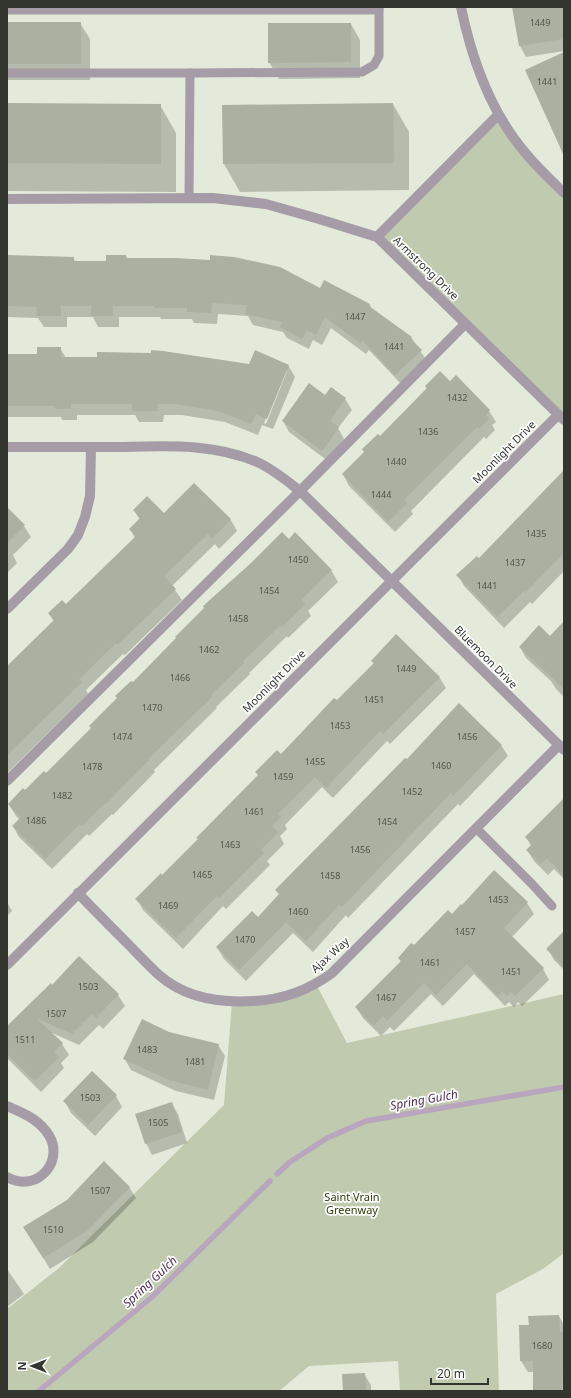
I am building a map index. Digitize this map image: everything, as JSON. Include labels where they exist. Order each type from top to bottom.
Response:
[{"type":"street","points":[[461,7],[467,38],[479,73],[498,115],[527,155],[564,193]]},
{"type":"street","name":"Armstrong Drive","points":[[498,115],[377,237],[561,418]]},
{"type":"street","points":[[7,199],[213,198],[266,204],[377,237]]},
{"type":"street","points":[[7,781],[300,491],[466,324]]},
{"type":"street","name":"Moonlight Drive","points":[[7,965],[392,580],[561,418]]},
{"type":"street","name":"Bluemoon Drive","points":[[7,447],[201,447],[221,450],[258,462],[300,491],[562,747]]},
{"type":"street","points":[[7,609],[68,549],[78,535],[85,517],[90,496],[91,447]]},
{"type":"street","name":"Ajax Way","points":[[78,893],[160,976],[171,984],[192,995],[207,999],[232,1002],[261,1001],[282,997],[307,989],[332,973],[476,828],[562,747]]},
{"type":"street","points":[[7,1106],[26,1114],[46,1130],[50,1137],[53,1155],[49,1169],[44,1175],[38,1178],[22,1182],[7,1177]]},
{"type":"lane","points":[[7,10],[379,8],[379,56],[374,65],[362,72],[7,73]]},
{"type":"lane","points":[[189,198],[190,73]]},
{"type":"lane","points":[[476,828],[552,906]]},
{"type":"green space","points":[[498,115],[564,193],[564,420],[377,237]]},
{"type":"green space","name":"Saint Vrain Greenway","points":[[316,984],[347,1043],[564,994],[564,1253],[543,1269],[496,1294],[499,1391],[400,1391],[398,1361],[309,1366],[279,1391],[7,1391],[7,1309],[59,1268],[224,1105],[232,1002],[241,1002]]},
{"type":"building","points":[[512,7],[564,7],[564,39],[519,46]]},
{"type":"building","points":[[7,22],[81,22],[81,64],[7,64]]},
{"type":"building","points":[[268,23],[351,23],[351,62],[268,63]]},
{"type":"building","points":[[564,52],[564,156],[525,70]]},
{"type":"building","points":[[7,103],[161,104],[161,164],[7,163]]},
{"type":"building","points":[[393,103],[394,163],[223,164],[222,105]]},
{"type":"building","points":[[7,255],[74,257],[74,261],[106,261],[106,255],[126,255],[126,258],[210,260],[210,255],[234,257],[280,267],[320,288],[324,280],[370,304],[369,306],[412,337],[410,338],[422,350],[395,375],[362,340],[360,343],[325,317],[316,335],[307,330],[302,339],[280,327],[282,322],[245,314],[247,305],[212,303],[211,313],[187,312],[187,308],[113,306],[113,316],[91,316],[91,306],[61,306],[61,316],[36,316],[37,307],[7,306]]},
{"type":"building","points":[[37,347],[61,347],[61,357],[97,357],[97,352],[151,353],[151,350],[249,364],[255,350],[289,365],[267,419],[256,414],[251,424],[218,411],[175,404],[158,404],[157,411],[132,411],[132,404],[71,404],[71,409],[55,409],[55,406],[7,406],[7,354],[37,354]]},
{"type":"building","points":[[440,371],[450,381],[456,375],[490,410],[486,415],[489,419],[479,429],[477,427],[404,500],[407,503],[388,522],[342,474],[364,452],[362,449],[378,434],[380,436],[427,388],[425,386]]},
{"type":"building","points":[[309,383],[325,395],[331,387],[346,398],[330,421],[339,427],[322,451],[282,421]]},
{"type":"building","points":[[564,470],[564,553],[525,593],[524,591],[497,617],[456,575],[477,556],[479,558]]},
{"type":"building","points":[[194,483],[231,519],[212,539],[208,534],[164,576],[176,589],[118,644],[116,643],[79,679],[82,682],[7,755],[7,666],[54,620],[48,613],[62,600],[66,604],[136,536],[129,529],[140,518],[133,510],[147,496],[164,513]]},
{"type":"building","points":[[7,507],[25,525],[7,543]]},
{"type":"building","points":[[282,532],[289,539],[295,532],[332,570],[301,600],[305,604],[282,627],[280,626],[243,661],[244,663],[211,695],[212,697],[148,759],[149,760],[106,804],[105,803],[82,826],[80,824],[45,859],[12,826],[21,817],[8,804],[23,788],[25,790],[44,771],[46,773],[91,728],[89,726],[117,698],[115,696],[131,681],[133,682],[204,608],[203,606],[251,563]]},
{"type":"building","points":[[564,621],[564,689],[519,647],[539,625],[550,636]]},
{"type":"building","points":[[396,634],[440,677],[383,734],[380,731],[326,788],[315,777],[278,814],[281,817],[272,826],[278,832],[261,850],[264,853],[219,898],[217,896],[176,938],[135,899],[161,873],[162,875],[198,839],[196,838],[258,775],[255,772],[277,750],[281,754],[334,698],[337,700],[374,663],[371,661]]},
{"type":"building","points":[[459,703],[502,745],[453,796],[451,793],[342,907],[339,905],[306,941],[286,922],[239,970],[216,947],[252,911],[258,917],[279,894],[275,890],[405,758],[407,759]]},
{"type":"building","points":[[564,798],[564,876],[547,858],[541,864],[526,850],[532,844],[525,837]]},
{"type":"building","points":[[494,870],[528,902],[504,928],[544,968],[515,996],[511,992],[507,996],[502,991],[498,996],[467,964],[436,995],[424,983],[387,1021],[383,1016],[374,1026],[355,1007],[401,961],[398,958],[411,943],[414,945],[448,910],[452,914]]},
{"type":"building","points":[[564,931],[564,967],[546,949]]},
{"type":"building","points":[[79,956],[119,994],[96,1018],[92,1014],[72,1034],[36,1018],[63,1043],[54,1052],[59,1057],[35,1081],[7,1054],[7,1026],[51,983],[52,985]]},
{"type":"building","points":[[142,1019],[169,1032],[219,1044],[208,1090],[169,1080],[123,1059]]},
{"type":"building","points":[[92,1071],[117,1095],[88,1125],[63,1101]]},
{"type":"building","points":[[172,1102],[182,1132],[145,1144],[135,1114]]},
{"type":"building","points":[[104,1161],[130,1187],[87,1231],[43,1258],[23,1227],[67,1200]]},
{"type":"building","points":[[559,1315],[560,1332],[564,1332],[562,1391],[533,1391],[533,1361],[520,1361],[519,1325],[529,1325],[528,1316]]},
{"type":"building","points":[[365,1373],[366,1391],[343,1391],[342,1374]]},
{"type":"waterway","name":"Spring Gulch","points":[[277,1174],[290,1162],[327,1138],[366,1121],[564,1087]]},
{"type":"waterway","name":"Spring Gulch","points":[[39,1391],[152,1297],[270,1181]]}]
